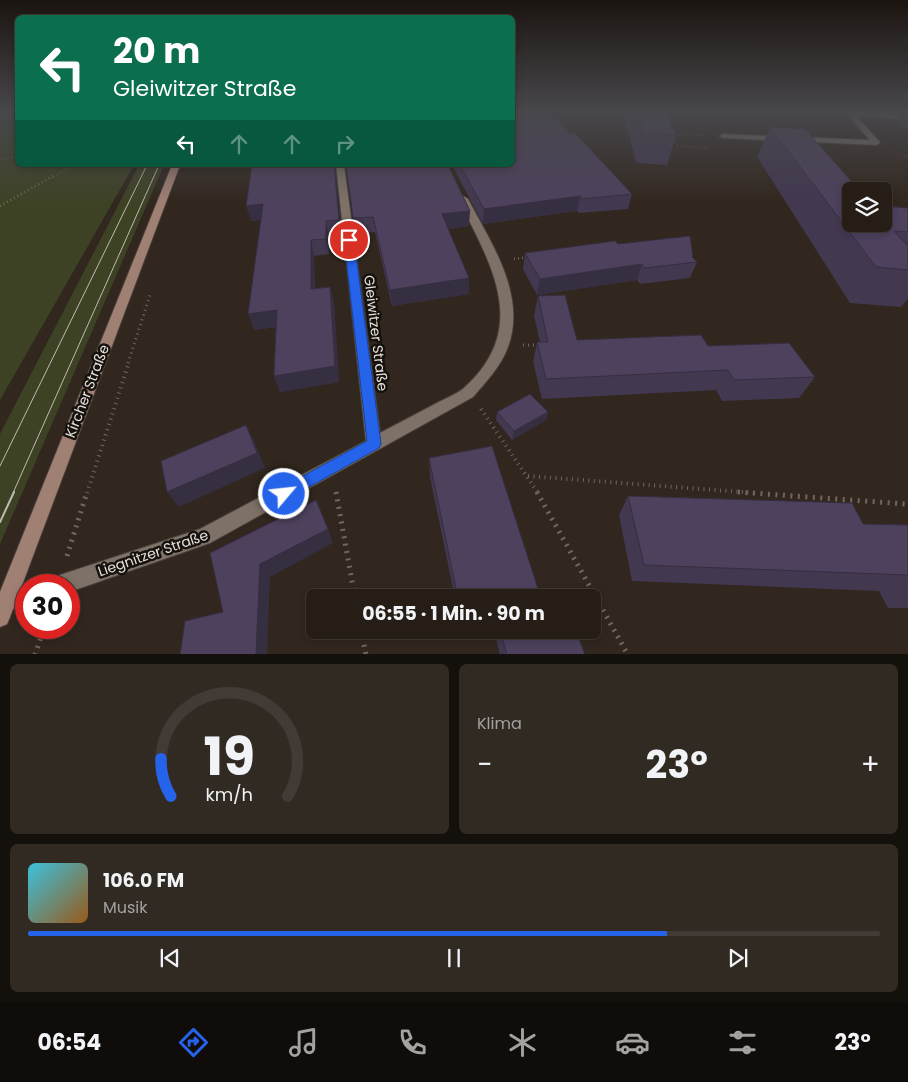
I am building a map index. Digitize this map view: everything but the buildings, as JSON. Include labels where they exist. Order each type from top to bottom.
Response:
[{"type":"main road","name":"Kircher Straße","points":[[3,609],[175,167]]},
{"type":"street","points":[[844,142],[876,143],[875,142]]},
{"type":"street","name":"Gleiwitzer Straße","points":[[340,167],[374,444]]},
{"type":"street","name":"Liegnitzer Straße","points":[[80,578],[204,537],[468,393],[489,369],[502,346],[509,316],[505,290],[494,262],[458,190]]},
{"type":"street","points":[[3,609],[15,602]]},
{"type":"path","points":[[0,160],[15,157]]},
{"type":"path","points":[[0,206],[70,167]]},
{"type":"path","points":[[494,262],[533,256]]},
{"type":"path","points":[[67,557],[153,287]]},
{"type":"path","points":[[502,346],[542,345]]},
{"type":"path","points":[[468,393],[500,433],[528,476],[628,654]]},
{"type":"path","points":[[332,468],[354,589]]},
{"type":"path","points":[[528,476],[906,504]]},
{"type":"path","points":[[35,654],[40,639]]},
{"type":"path","points":[[363,639],[366,654]]},
{"type":"green space","points":[[0,142],[15,142],[15,167],[133,167],[0,400]]},
{"type":"green space","points":[[138,167],[163,167],[0,544],[0,434]]},
{"type":"tram line","points":[[0,466],[146,167]]},
{"type":"tram line","points":[[13,493],[158,167]]},
{"type":"tram line","points":[[0,522],[14,492]]},
{"type":"route","points":[[284,494],[374,444],[349,240]]}]
